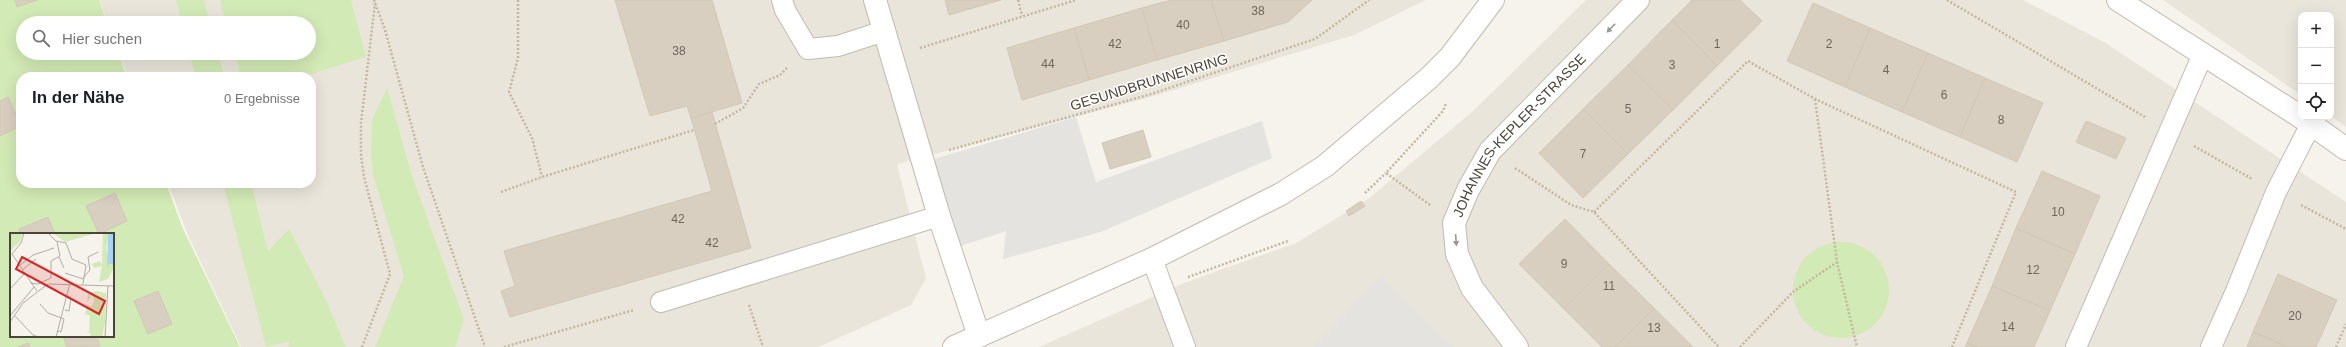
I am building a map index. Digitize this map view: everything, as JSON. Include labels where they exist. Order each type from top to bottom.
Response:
[{"type":"street","points":[[875,0],[939,216],[979,336]]},
{"type":"street","points":[[954,347],[1152,259],[1281,194],[1325,166],[1429,78],[1450,57],[1492,0]]},
{"type":"street","name":"JOHANNES-KEPLER-STRASSE","points":[[1517,347],[1472,288],[1457,254],[1454,224],[1468,190],[1490,152],[1638,0]]},
{"type":"street","points":[[2118,0],[2298,115]]},
{"type":"street","points":[[2305,120],[2346,149]]},
{"type":"lane","points":[[782,0],[785,10],[808,49],[838,46],[884,30]]},
{"type":"lane","points":[[2076,347],[2203,54]]},
{"type":"lane","points":[[2211,347],[2276,192],[2304,120]]},
{"type":"lane","points":[[661,302],[939,216]]},
{"type":"lane","points":[[1152,259],[1186,347]]},
{"type":"path","points":[[518,0],[518,58],[509,92],[532,138],[542,177]]},
{"type":"path","points":[[1018,0],[1022,16]]},
{"type":"path","points":[[1060,4],[1062,0]]},
{"type":"path","points":[[891,57],[1076,0]]},
{"type":"path","name":"GESUNDBRUNNENRING","points":[[922,157],[1148,95],[1315,39],[1369,0]]},
{"type":"path","points":[[362,347],[390,274],[364,177],[361,155],[361,123],[375,1]]},
{"type":"path","points":[[375,1],[385,30],[423,167],[485,347]]},
{"type":"path","points":[[715,124],[742,108],[759,84],[780,75],[808,49]]},
{"type":"path","points":[[1594,212],[1748,61],[1815,99],[2016,192],[1952,347]]},
{"type":"path","points":[[1365,193],[1386,173],[1443,111],[1448,99],[1429,78]]},
{"type":"path","points":[[1815,99],[1838,262],[1857,347]]},
{"type":"path","points":[[501,192],[542,177],[694,130]]},
{"type":"path","points":[[1490,152],[1571,205],[1594,212],[1719,347]]},
{"type":"path","points":[[1386,173],[1454,224]]},
{"type":"path","points":[[1162,286],[1288,241]]},
{"type":"path","points":[[1740,347],[1793,292],[1838,262]]},
{"type":"path","points":[[739,278],[763,347]]},
{"type":"path","points":[[504,347],[661,302]]},
{"type":"path","points":[[2336,347],[2346,324]]},
{"type":"shaded area","points":[[99,0],[1426,0],[1354,35],[1154,96],[897,164],[926,279],[911,305],[819,347],[241,347],[188,235],[170,188],[316,188],[316,72],[126,72],[122,60],[316,60],[316,16],[105,16]]},
{"type":"shaded area","points":[[1586,0],[2023,0],[2104,42],[2346,202],[2346,347],[1039,347],[1184,283],[1296,243],[1368,199],[1471,113]]},
{"type":"shaded area","points":[[2163,0],[2346,0],[2346,127],[2334,118],[2334,12],[2298,12],[2298,93]]},
{"type":"shaded area","points":[[1076,117],[1096,182],[1262,121],[1272,158],[1101,232],[1003,259],[1006,231],[951,249],[927,161]]},
{"type":"shaded area","points":[[1382,276],[1454,347],[1313,347]]},
{"type":"green space","points":[[0,0],[99,0],[105,16],[16,16],[16,60],[121,60],[125,72],[16,72],[16,188],[168,188],[182,227],[240,347],[0,347]]},
{"type":"green space","points":[[176,0],[204,0],[208,16],[180,16]]},
{"type":"green space","points":[[220,0],[351,0],[366,57],[316,72],[240,72],[237,60],[316,60],[316,16],[224,16]]},
{"type":"green space","points":[[191,60],[220,60],[223,72],[195,72]]},
{"type":"green space","points":[[387,88],[412,176],[464,320],[455,347],[375,347],[404,276],[373,175],[371,153],[372,120]]},
{"type":"green space","points":[[224,188],[252,188],[268,251],[289,229],[322,292],[346,347],[288,347],[290,341],[266,347]]},
{"type":"green space","points":[[1841,242],[1859,246],[1868,250],[1875,256],[1881,263],[1885,272],[1889,290],[1885,308],[1881,317],[1875,324],[1868,330],[1859,334],[1841,338],[1823,334],[1814,330],[1807,324],[1801,317],[1797,308],[1793,290],[1797,272],[1801,263],[1807,256],[1814,250],[1823,246]]},
{"type":"building","points":[[15,0],[37,0],[17,7]]},
{"type":"building","points":[[615,0],[712,0],[742,103],[691,118],[687,106],[650,116]]},
{"type":"building","points":[[945,0],[1001,0],[949,15]]},
{"type":"building","points":[[1171,0],[1211,0],[1224,41],[1157,60],[1142,8]]},
{"type":"building","points":[[1211,0],[1312,0],[1288,22],[1224,41]]},
{"type":"building","points":[[1692,0],[1740,0],[1762,21],[1717,66],[1672,20]]},
{"type":"building","points":[[1813,3],[1870,28],[1845,87],[1787,61]]},
{"type":"building","points":[[1142,8],[1157,60],[1089,80],[1074,28]]},
{"type":"building","points":[[1672,20],[1717,66],[1673,110],[1628,65]]},
{"type":"building","points":[[1074,28],[1089,80],[1022,100],[1007,48]]},
{"type":"building","points":[[1870,28],[1928,53],[1902,112],[1845,87]]},
{"type":"building","points":[[1928,53],[1985,78],[1960,137],[1902,112]]},
{"type":"building","points":[[1628,65],[1673,110],[1628,154],[1583,109]]},
{"type":"building","points":[[1985,78],[2043,103],[2017,162],[1960,137]]},
{"type":"building","points":[[8,97],[16,115],[16,128],[0,136],[0,101]]},
{"type":"building","points":[[1583,109],[1628,154],[1583,198],[1539,153]]},
{"type":"building","points":[[712,112],[751,248],[510,317],[501,291],[515,286],[504,251],[712,191],[691,118]]},
{"type":"building","points":[[2086,121],[2126,138],[2116,159],[2076,142]]},
{"type":"building","points":[[1143,130],[1151,157],[1110,169],[1102,143]]},
{"type":"building","points":[[2042,171],[2100,196],[2075,254],[2016,228]]},
{"type":"building","points":[[115,193],[127,221],[99,233],[86,206]]},
{"type":"building","points":[[1361,201],[1365,206],[1349,216],[1346,211]]},
{"type":"building","points":[[48,217],[55,233],[21,233],[19,229]]},
{"type":"building","points":[[1565,219],[1609,264],[1564,309],[1519,264]]},
{"type":"building","points":[[2016,228],[2075,254],[2050,311],[1992,286]]},
{"type":"building","points":[[1609,264],[1654,308],[1615,347],[1602,347],[1564,309]]},
{"type":"building","points":[[2278,274],[2337,300],[2316,347],[2288,347],[2253,332]]},
{"type":"building","points":[[1992,286],[2050,311],[2034,347],[1977,347],[1967,343]]},
{"type":"building","points":[[158,291],[172,324],[148,334],[134,301]]},
{"type":"building","points":[[1654,308],[1693,347],[1615,347]]},
{"type":"building","points":[[2253,332],[2288,347],[2247,347]]},
{"type":"building","points":[[63,337],[96,337],[100,346],[67,347]]},
{"type":"building","points":[[28,343],[30,347],[18,347]]},
{"type":"building","points":[[1967,343],[1977,347],[1965,347]]}]
